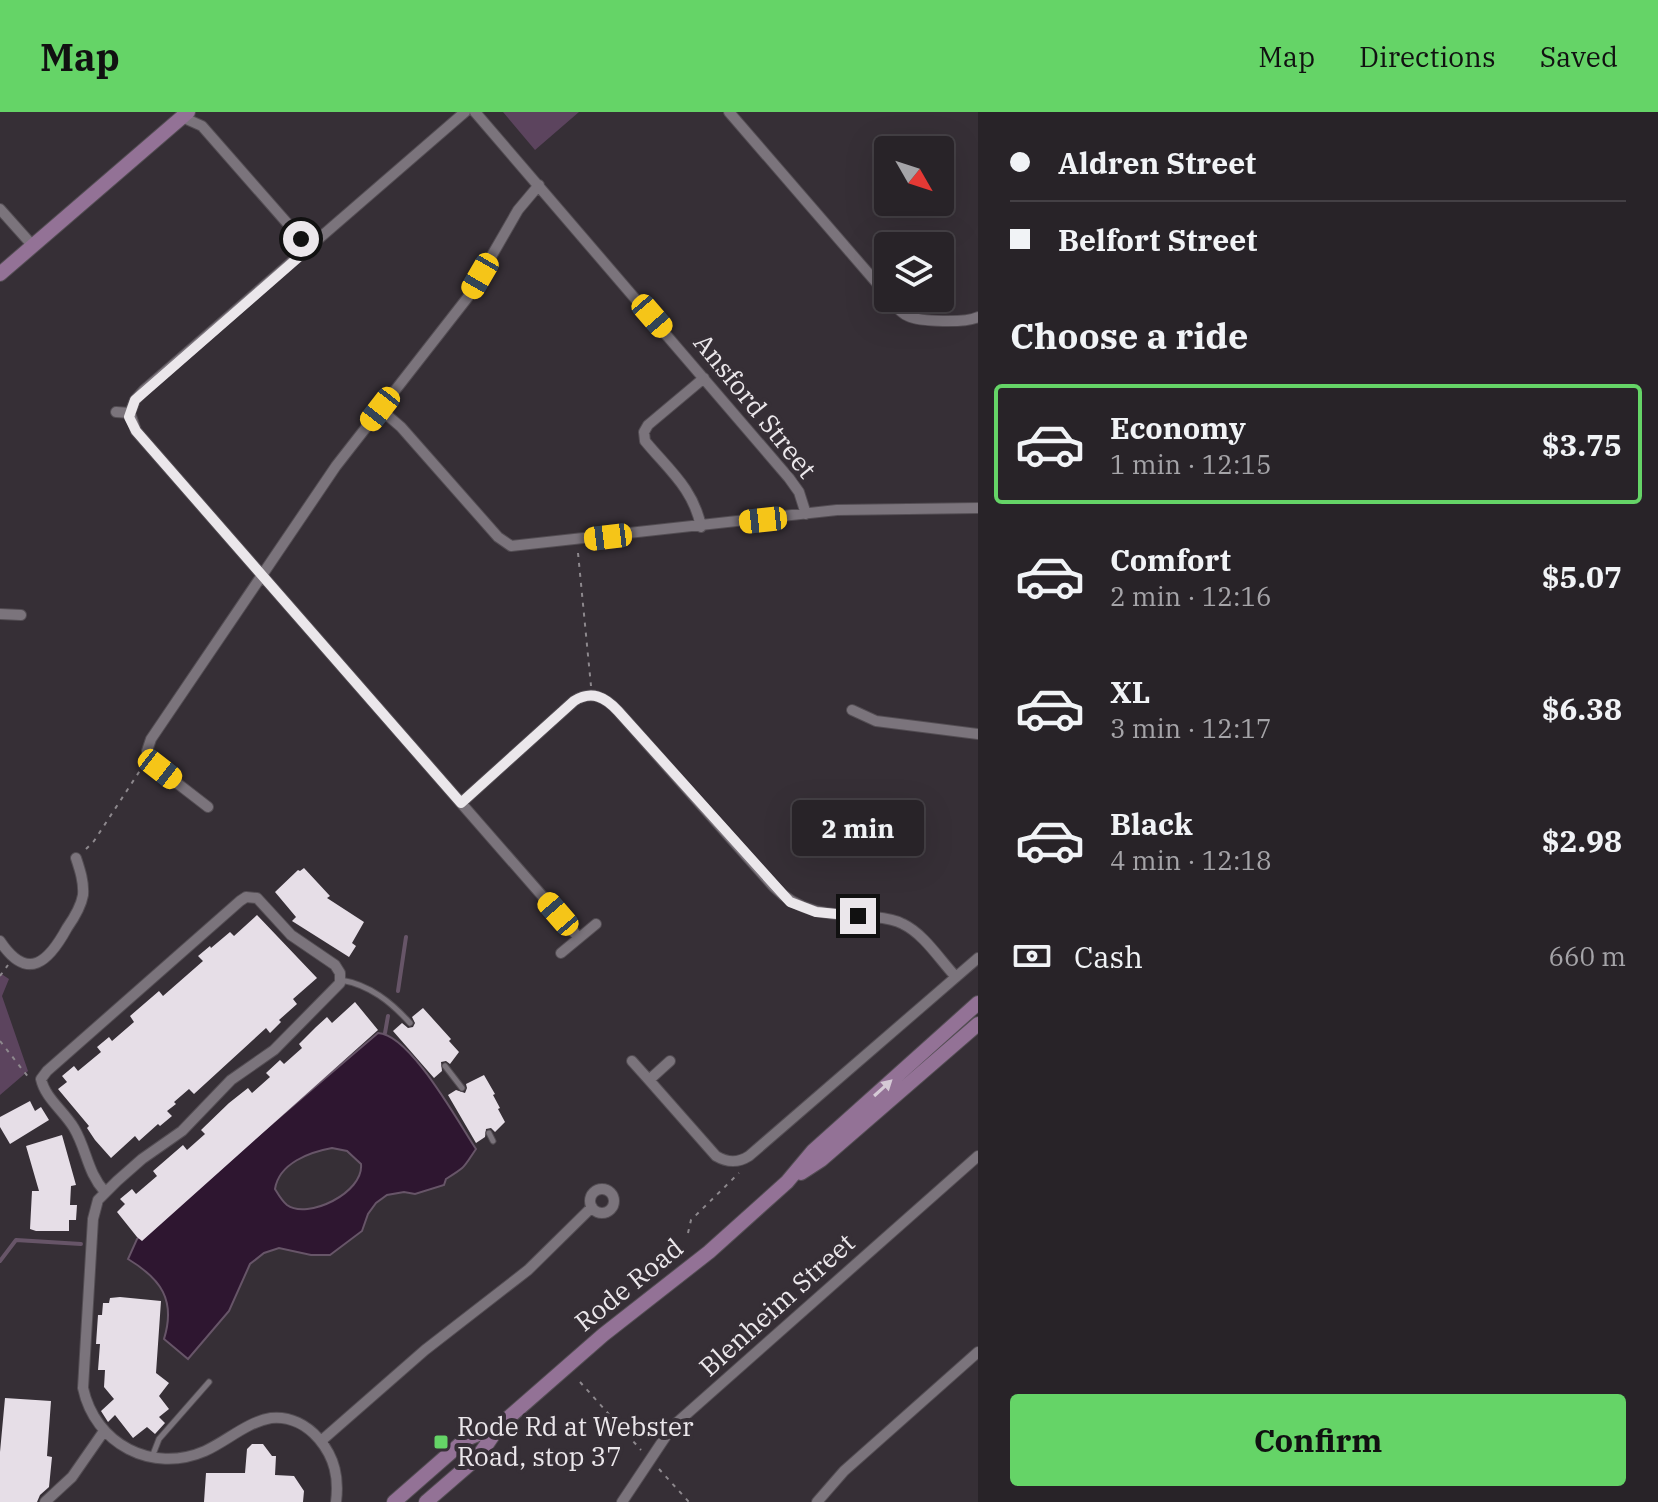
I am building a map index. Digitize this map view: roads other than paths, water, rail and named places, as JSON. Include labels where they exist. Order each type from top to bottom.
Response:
[{"type":"main road","points":[[0,274],[185,114]]},
{"type":"main road","name":"Rode Road","points":[[426,1502],[478,1457],[500,1425],[618,1323],[696,1263],[787,1182],[813,1151],[978,1003]]},
{"type":"main road","name":"Rode Road","points":[[787,1182],[821,1160],[978,1024]]},
{"type":"main road","name":"Rode Road","points":[[394,1502],[466,1439],[500,1425]]},
{"type":"street","points":[[465,112],[139,395],[130,413],[136,431],[579,938]]},
{"type":"street","name":"Ansford Street","points":[[475,112],[795,486],[806,514]]},
{"type":"street","points":[[729,112],[874,280]]},
{"type":"street","points":[[185,114],[205,129],[309,248]]},
{"type":"street","points":[[208,807],[149,759],[147,751],[151,739],[336,466],[468,297],[518,210],[539,185]]},
{"type":"street","points":[[0,209],[33,246]]},
{"type":"street","points":[[902,312],[914,318],[968,322],[978,317]]},
{"type":"street","points":[[701,527],[698,508],[691,495],[645,441],[644,434],[648,425],[704,378]]},
{"type":"street","points":[[380,409],[401,427],[507,544],[522,547],[806,514],[869,509],[978,508]]},
{"type":"street","points":[[116,412],[130,413]]},
{"type":"street","points":[[0,614],[21,615]]},
{"type":"street","points":[[461,803],[574,701],[592,695],[609,701],[790,902],[816,912],[902,923],[916,933],[956,977]]},
{"type":"street","points":[[852,710],[876,721],[978,734]]},
{"type":"street","points":[[0,941],[13,958],[27,964],[51,954],[81,904],[83,883],[76,858]]},
{"type":"street","points":[[105,1192],[92,1176],[72,1125],[43,1087],[41,1079],[246,897],[259,900],[291,935],[335,965],[340,980],[336,988],[274,1050],[231,1080],[182,1131],[142,1159],[105,1192],[94,1212],[83,1377],[86,1401],[104,1431],[125,1448],[152,1458],[198,1454],[268,1419],[294,1421],[309,1429],[321,1441],[335,1467],[338,1484],[336,1502]]},
{"type":"street","points":[[561,953],[596,924]]},
{"type":"street","points":[[632,1061],[716,1156],[737,1165],[978,958]]},
{"type":"street","points":[[649,1080],[670,1061]]},
{"type":"street","name":"Blenheim Street","points":[[622,1502],[672,1427],[978,1156]]},
{"type":"street","points":[[321,1441],[425,1350],[528,1270],[592,1207]]},
{"type":"street","points":[[817,1502],[844,1471],[978,1352]]},
{"type":"street","points":[[45,1502],[72,1477],[104,1431]]},
{"type":"lane","points":[[340,980],[368,988],[389,1002],[410,1023]]},
{"type":"lane","points":[[445,1066],[462,1088]]},
{"type":"lane","points":[[489,1133],[493,1141]]},
{"type":"lane","points":[[152,1458],[159,1439],[209,1382]]},
{"type":"waterway","points":[[398,991],[406,937]]},
{"type":"waterway","points":[[385,1033],[388,1016]]},
{"type":"waterway","points":[[0,1261],[16,1240],[81,1244]]},
{"type":"place","name":"Rode Rd at Webster Road, stop 37","points":[[441,1442]]}]
